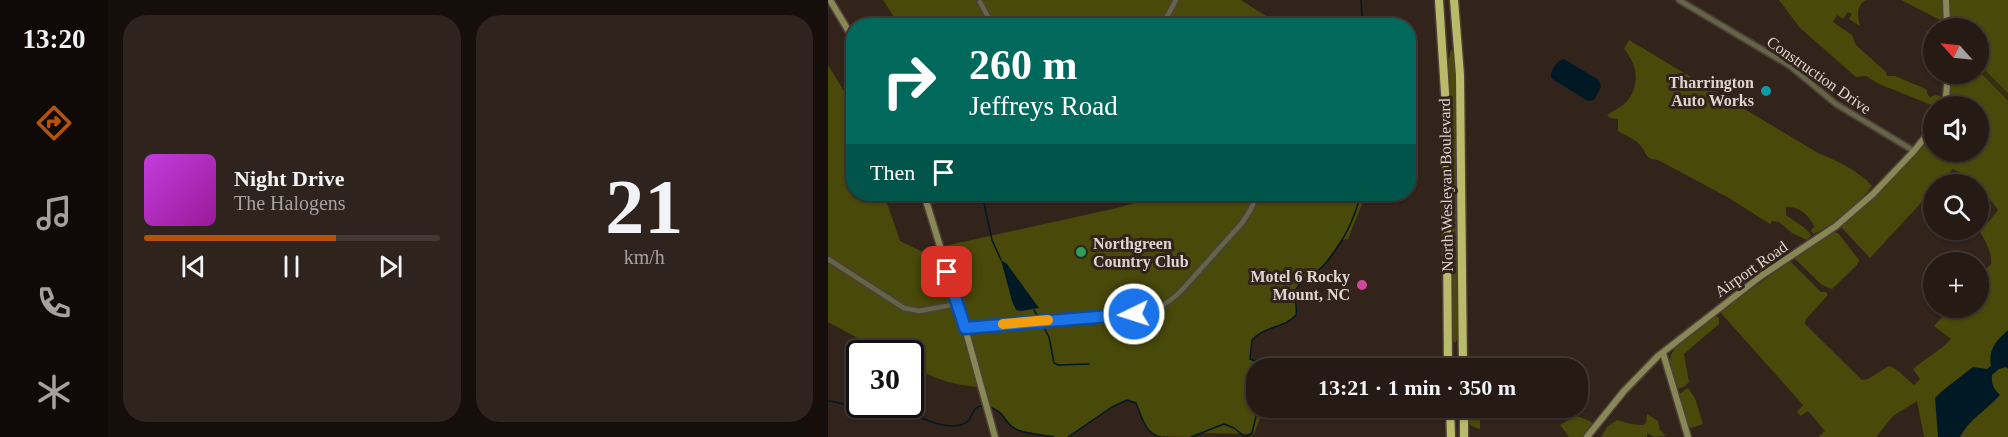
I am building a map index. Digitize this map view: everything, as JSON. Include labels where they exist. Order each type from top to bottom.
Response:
[{"type":"highway","name":"North Wesleyan Boulevard","points":[[1439,0],[1446,105],[1448,358]]},
{"type":"highway","name":"North Wesleyan Boulevard","points":[[1454,0],[1460,75],[1463,358]]},
{"type":"highway","points":[[1443,43],[1457,42]]},
{"type":"highway","points":[[1448,352],[1463,351]]},
{"type":"highway","points":[[1450,418],[1451,437]]},
{"type":"highway","points":[[1464,418],[1464,437]]},
{"type":"main road","points":[[830,0],[846,27]]},
{"type":"main road","points":[[1946,0],[1947,18]]},
{"type":"main road","name":"Airport Road","points":[[1587,437],[1636,378],[1658,356],[1761,276],[1836,226],[1873,194],[1923,140]]},
{"type":"main road","points":[[926,201],[965,328],[993,436]]},
{"type":"main road","points":[[1663,353],[1688,437]]},
{"type":"street","points":[[1166,18],[1176,0]]},
{"type":"street","name":"Construction Drive","points":[[1679,0],[1779,59],[1836,104],[1914,151]]},
{"type":"street","points":[[980,2],[989,18]]},
{"type":"street","points":[[965,328],[1134,314],[1158,308],[1171,301],[1181,291],[1242,223],[1254,201]]},
{"type":"street","points":[[828,259],[897,304],[912,311],[926,311],[957,304]]},
{"type":"shaded area","points":[[883,0],[1241,0],[1269,18],[895,18]]},
{"type":"shaded area","points":[[1779,0],[1866,0],[1859,9],[1860,26],[1849,19],[1852,14],[1848,12],[1843,19],[1837,15],[1833,22],[1852,35],[1856,45],[1886,72],[1887,76],[1895,76],[1926,89],[1929,96],[1923,96],[1923,102],[1879,84],[1866,76],[1856,77],[1800,28]]},
{"type":"shaded area","points":[[1901,0],[1942,0],[1943,17],[1936,18]]},
{"type":"shaded area","points":[[1948,0],[2008,0],[2008,437],[1924,437],[1917,401],[1893,416],[1876,437],[1818,437],[1825,431],[1808,411],[1801,416],[1797,412],[1803,405],[1720,312],[1790,261],[1821,292],[1826,292],[1828,295],[1806,319],[1805,324],[1862,380],[1868,379],[1889,366],[1899,371],[1914,385],[1920,379],[1913,369],[1951,339],[1934,326],[1941,318],[1989,318],[1991,260],[1990,251],[1984,240],[1989,240],[1989,221],[1998,210],[1989,198],[1989,174],[1962,174],[1953,169],[1948,174],[1923,174],[1923,201],[1870,258],[1841,227],[1923,144],[1923,162],[1989,162],[1989,96],[1947,96],[1948,84],[1989,84],[1989,18],[1949,18]]},
{"type":"shaded area","points":[[1629,40],[1818,153],[1854,171],[1872,186],[1846,213],[1814,234],[1811,231],[1814,226],[1806,214],[1799,209],[1786,207],[1786,215],[1811,235],[1807,240],[1792,233],[1779,222],[1772,221],[1770,224],[1729,198],[1658,160],[1650,158],[1638,143],[1618,131],[1618,119],[1607,115],[1625,103],[1634,88],[1636,75],[1632,61],[1624,49]]},
{"type":"shaded area","points":[[1451,50],[1455,52],[1456,65],[1459,337],[1455,343],[1451,339],[1447,65]]},
{"type":"shaded area","name":"Northgreen Country Club","points":[[828,65],[846,95],[846,201],[886,201],[900,241],[921,251],[1117,208],[1139,201],[1363,201],[1348,239],[1341,240],[1323,266],[1297,288],[1296,315],[1257,335],[1252,340],[1250,358],[1246,358],[1246,418],[1260,418],[1254,434],[1201,433],[1191,437],[1156,436],[1144,424],[1136,403],[1127,400],[1112,407],[1068,437],[1054,437],[1019,430],[1011,425],[1001,412],[991,408],[984,387],[955,384],[924,372],[924,340],[861,340],[828,322]]},
{"type":"shaded area","points":[[1834,232],[1838,233],[1859,260],[1857,265],[1832,289],[1822,285],[1794,258]]},
{"type":"shaded area","points":[[1714,315],[1719,318],[1719,324],[1684,354],[1689,382],[1678,389],[1670,366],[1672,353],[1688,335]]},
{"type":"shaded area","points":[[1688,388],[1695,398],[1703,424],[1691,428],[1687,424],[1678,395]]},
{"type":"shaded area","points":[[1647,414],[1658,421],[1660,430],[1666,436],[1654,437],[1647,433],[1647,437],[1601,437],[1607,427],[1617,420],[1643,425],[1646,423]]},
{"type":"shaded area","points":[[1468,418],[1480,418],[1480,429],[1472,426]]},
{"type":"shaded area","points":[[1571,418],[1582,418],[1593,424],[1583,437],[1569,437],[1560,425]]},
{"type":"sand","points":[[1989,74],[2008,93],[2008,101],[1989,81]]},
{"type":"water","points":[[1564,59],[1599,80],[1601,87],[1594,100],[1586,100],[1551,78],[1554,67]]},
{"type":"water","points":[[1001,260],[1007,264],[1039,308],[1016,310]]},
{"type":"water","points":[[2008,330],[2008,369],[2006,367],[1999,369],[1992,375],[1993,386],[2000,395],[1968,425],[1960,437],[1938,437],[1935,398],[1973,367],[1987,369],[1991,366],[1990,360],[1994,346]]},
{"type":"waterway","points":[[1361,0],[1362,18]]},
{"type":"waterway","points":[[984,201],[992,240],[1001,260]]},
{"type":"waterway","points":[[1250,358],[1252,340],[1257,335],[1296,315],[1297,288],[1322,267],[1335,251],[1351,223],[1359,201]]},
{"type":"waterway","points":[[1034,310],[1040,320]]},
{"type":"waterway","points":[[1042,324],[1049,337],[1054,363],[1058,365],[1089,364]]},
{"type":"waterway","points":[[1068,437],[1112,407],[1127,400],[1136,403],[1147,428],[1160,437]]},
{"type":"waterway","points":[[828,401],[846,405]]},
{"type":"waterway","points":[[920,418],[942,425],[962,425],[969,420],[976,408],[985,406]]},
{"type":"waterway","points":[[990,407],[1000,413],[1015,429],[1054,437]]},
{"type":"waterway","points":[[1191,437],[1224,424],[1234,428],[1245,437],[1252,433],[1256,418]]},
{"type":"slow traffic","points":[[1003,324],[1048,320]]},
{"type":"place","name":"Tharrington Auto Works","points":[[1766,91]]},
{"type":"place","name":"Northgreen Country Club","points":[[1081,252]]},
{"type":"place","name":"Motel 6 Rocky Mount, NC","points":[[1362,285]]},
{"type":"route","points":[[947,272],[965,328],[1134,314]]}]
